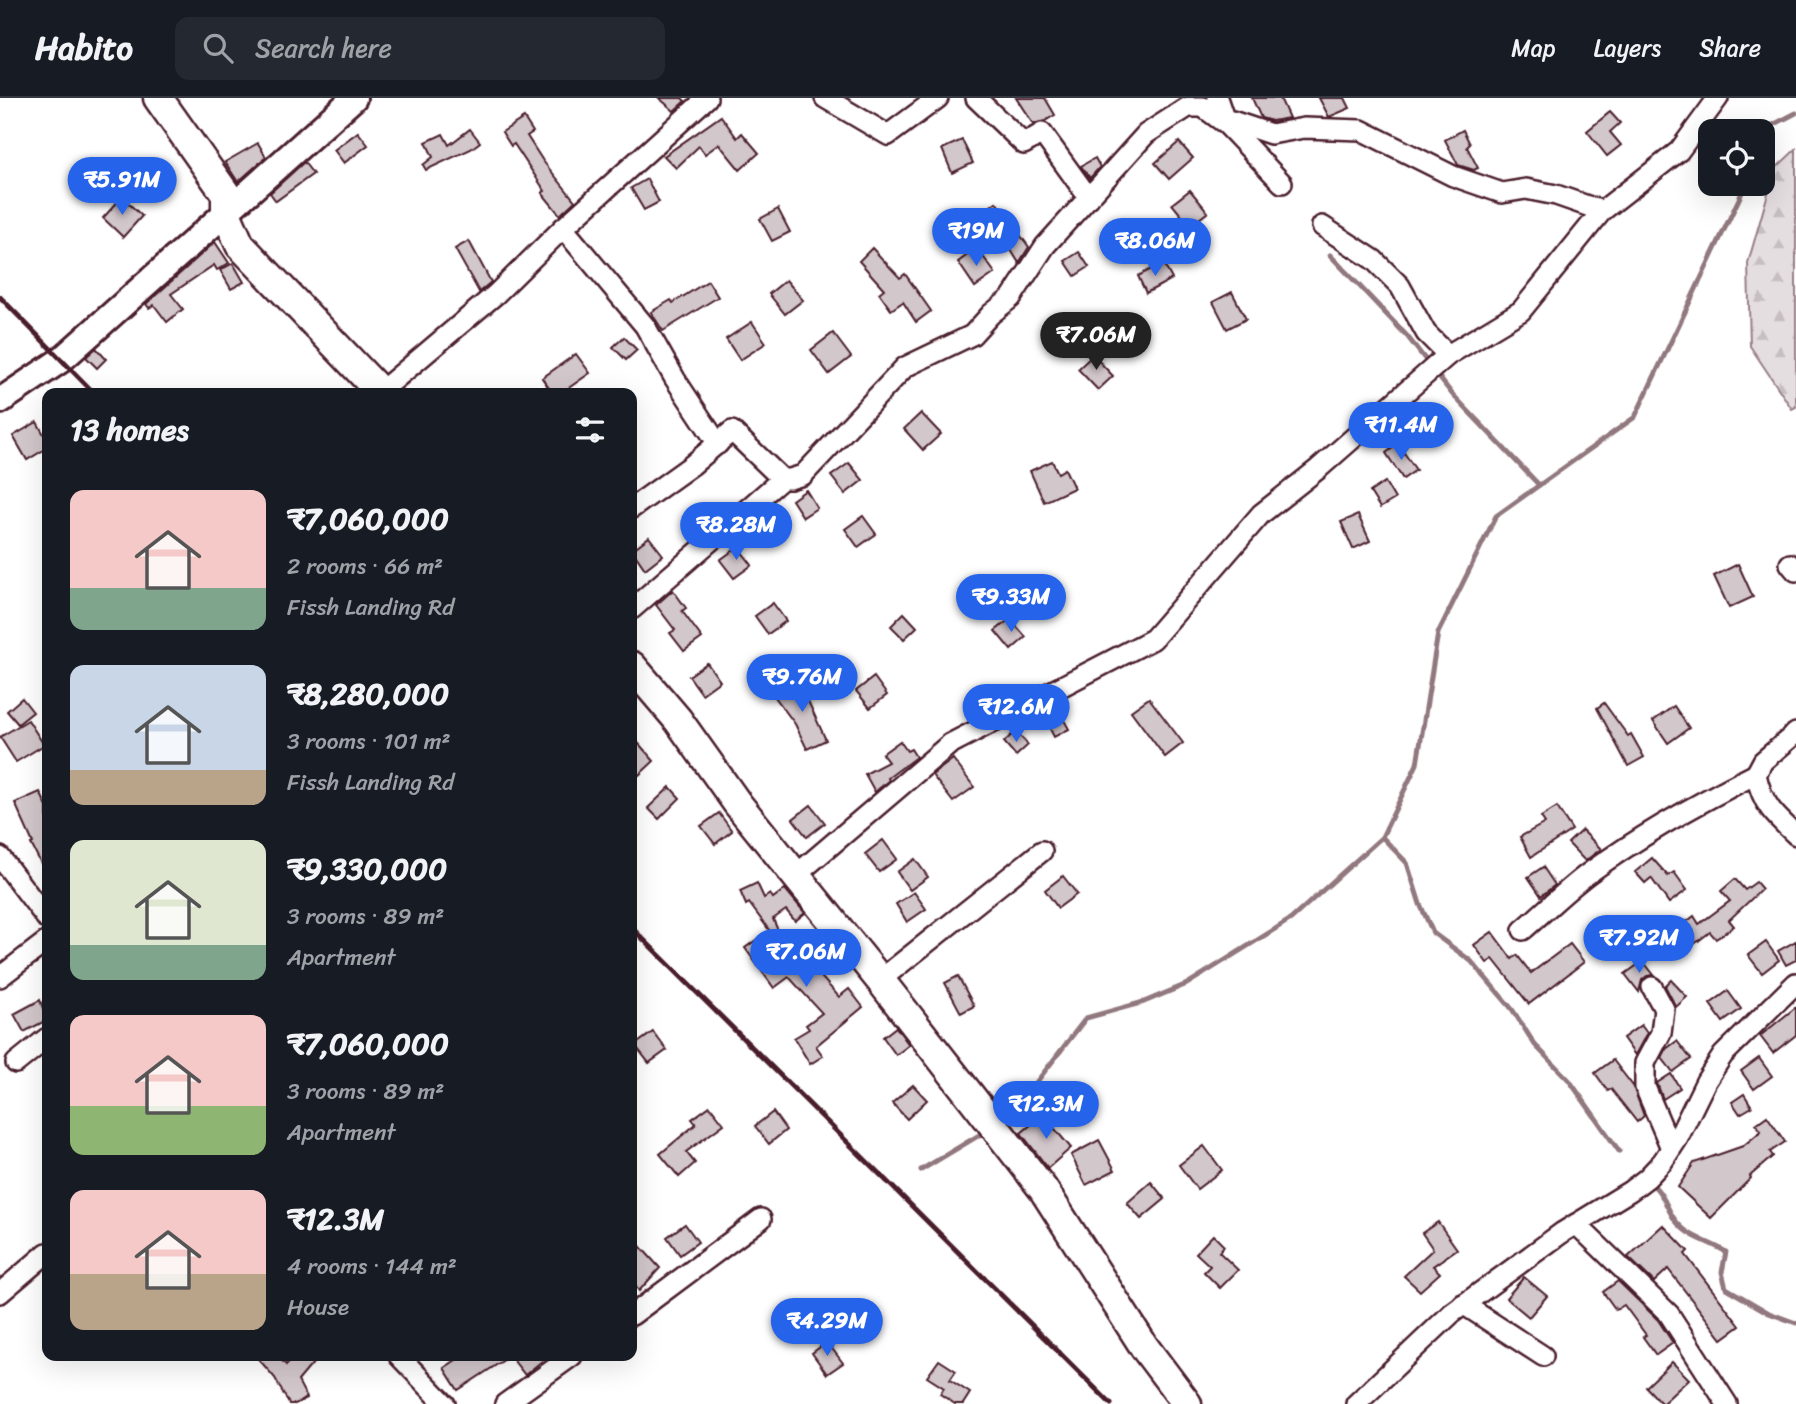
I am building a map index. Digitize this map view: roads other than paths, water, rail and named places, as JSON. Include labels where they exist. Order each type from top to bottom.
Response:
[{"type":"main road","points":[[158,98],[226,194],[226,213],[240,245],[376,388]]},
{"type":"main road","points":[[637,672],[678,720],[737,803],[880,980],[1043,1189],[1145,1348],[1187,1404]]},
{"type":"street","points":[[0,401],[61,360],[354,98]]},
{"type":"street","points":[[387,388],[496,294],[563,228],[707,98]]},
{"type":"street","points":[[825,98],[888,135],[938,98]]},
{"type":"street","points":[[976,98],[1024,144],[1042,133],[1089,198]]},
{"type":"street","points":[[1217,98],[1226,124]]},
{"type":"street","points":[[796,875],[950,744],[1153,639],[1261,514],[1318,469],[1448,355],[1521,312],[1602,211],[1679,151],[1718,98]]},
{"type":"street","points":[[637,605],[782,479],[797,478],[807,471],[905,367],[972,335],[991,314],[1011,298],[1045,246],[1146,134],[1188,107],[1203,107],[1226,124],[1282,183]]},
{"type":"street","points":[[1226,124],[1233,121],[1271,134],[1304,128],[1361,130],[1453,176],[1502,193],[1526,189],[1602,211]]},
{"type":"street","points":[[1322,226],[1374,261],[1400,286],[1426,333],[1448,355]]},
{"type":"street","points":[[563,228],[645,326],[675,379],[718,444]]},
{"type":"street","points":[[637,504],[732,431],[782,479]]},
{"type":"street","points":[[1523,930],[1588,874],[1687,810],[1756,774],[1763,761],[1796,733]]},
{"type":"street","points":[[1756,774],[1760,794],[1772,812],[1796,835]]},
{"type":"street","points":[[880,980],[1042,851]]},
{"type":"street","points":[[0,857],[42,912]]},
{"type":"street","points":[[0,977],[42,945]]},
{"type":"street","points":[[1356,1404],[1463,1304],[1576,1224],[1647,1178],[1671,1148],[1693,1110],[1706,1080],[1723,1055],[1796,983]]},
{"type":"street","points":[[1652,987],[1664,1009],[1661,1033],[1645,1063],[1645,1087],[1671,1148]]},
{"type":"street","points":[[16,1063],[42,1042]]},
{"type":"street","points":[[637,1311],[761,1219]]},
{"type":"street","points":[[1576,1224],[1669,1314],[1727,1404]]},
{"type":"street","points":[[0,1293],[42,1257]]},
{"type":"street","points":[[1463,1304],[1543,1356]]},
{"type":"street","points":[[403,1361],[445,1404]]},
{"type":"street","points":[[505,1404],[565,1361]]},
{"type":"waterway","points":[[1775,124],[1796,113]]},
{"type":"waterway","points":[[1000,1122],[1011,1115],[1086,1018],[1144,1002],[1187,984],[1291,919],[1382,837],[1417,764],[1438,633],[1496,516],[1635,417],[1740,196]]},
{"type":"waterway","points":[[1330,255],[1407,336],[1452,394],[1539,485]]},
{"type":"waterway","points":[[1382,837],[1407,863],[1433,933],[1471,961],[1512,1009],[1535,1045],[1569,1080],[1619,1151]]},
{"type":"waterway","points":[[921,1170],[986,1131]]},
{"type":"waterway","points":[[1655,1187],[1680,1226],[1726,1252],[1722,1272],[1726,1288],[1769,1313],[1796,1323]]},
{"type":"railway","points":[[0,297],[89,388]]},
{"type":"railway","points":[[637,933],[1111,1404]]}]
